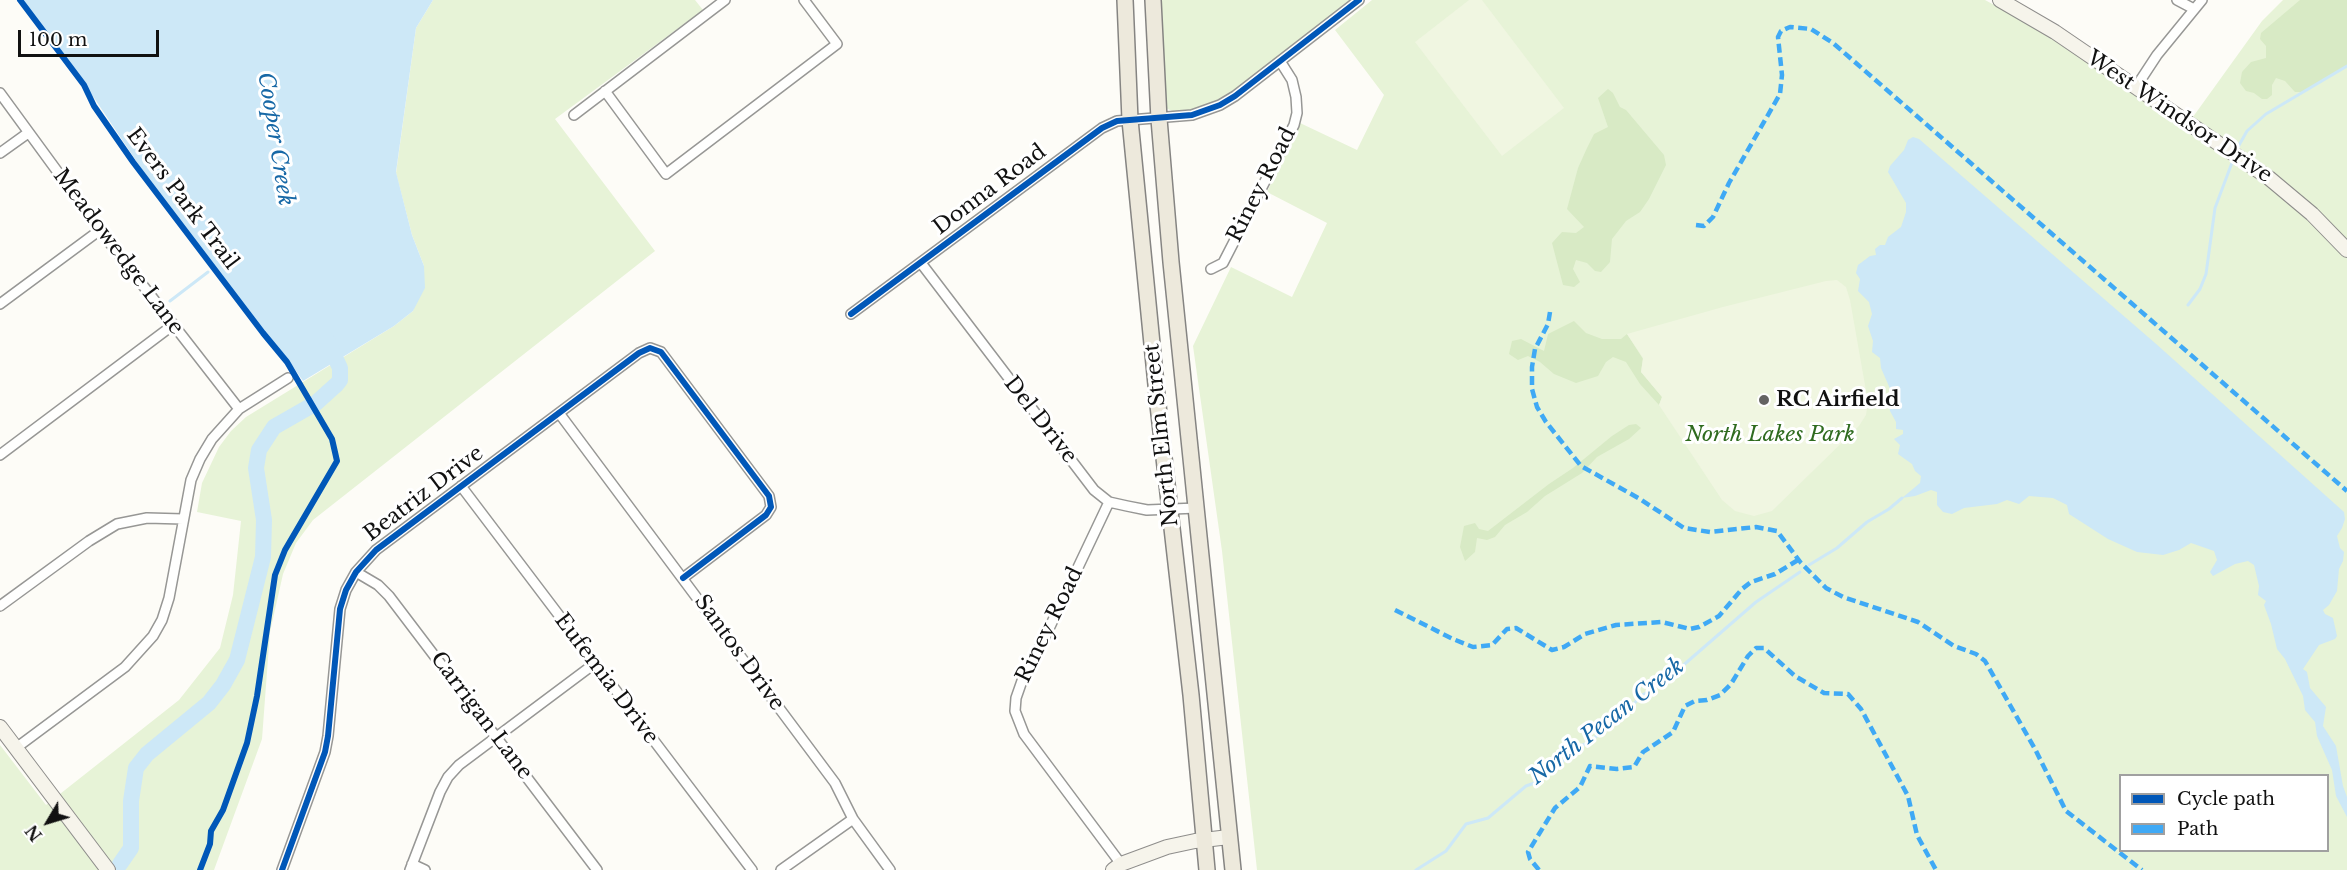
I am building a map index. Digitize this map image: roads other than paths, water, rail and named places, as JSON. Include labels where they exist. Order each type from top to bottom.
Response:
[{"type":"main road","name":"North Elm Street","points":[[1125,0],[1130,120],[1169,509],[1191,695],[1207,870]]},
{"type":"main road","name":"North Elm Street","points":[[1153,0],[1159,119],[1175,305],[1233,870]]},
{"type":"street","points":[[574,115],[725,0]]},
{"type":"street","points":[[605,91],[666,174],[837,44],[804,0]]},
{"type":"street","points":[[1159,119],[1192,115],[1220,105],[1235,96],[1359,0]]},
{"type":"street","name":"West Windsor Drive","points":[[2000,0],[2055,32],[2285,190],[2313,214],[2347,250]]},
{"type":"street","points":[[2177,0],[2194,9]]},
{"type":"street","points":[[2136,87],[2157,55],[2202,0]]},
{"type":"street","name":"Riney Road","points":[[1211,269],[1223,263],[1294,125],[1297,113],[1296,97],[1292,80],[1280,61]]},
{"type":"street","name":"Meadowedge Lane","points":[[0,93],[100,230],[239,409]]},
{"type":"street","name":"Donna Road","points":[[851,314],[1091,135],[1112,123],[1159,119]]},
{"type":"street","points":[[0,153],[28,133]]},
{"type":"street","points":[[0,304],[100,230]]},
{"type":"street","name":"Del Drive","points":[[921,263],[1094,490],[1109,502]]},
{"type":"street","points":[[0,455],[173,326]]},
{"type":"street","name":"Beatriz Drive","points":[[282,870],[325,752],[340,609],[346,590],[356,572],[376,550],[639,353],[650,348],[661,352],[769,496],[771,507],[766,515],[683,578]]},
{"type":"street","points":[[16,748],[125,667],[153,636],[162,620],[169,598],[191,480],[200,459],[212,439],[239,409],[288,378]]},
{"type":"street","name":"Santos Drive","points":[[558,413],[835,783],[853,819],[890,870]]},
{"type":"street","name":"Eufemia Drive","points":[[461,486],[752,870]]},
{"type":"street","points":[[1109,502],[1147,510],[1197,508]]},
{"type":"street","name":"Riney Road","points":[[1109,502],[1023,678],[1016,698],[1015,711],[1024,734],[1117,867]]},
{"type":"street","points":[[0,606],[89,541],[117,524],[147,518],[183,519]]},
{"type":"street","name":"Carrigan Lane","points":[[356,572],[378,585],[389,596],[597,870]]},
{"type":"street","points":[[425,870],[411,867],[448,777],[459,765],[594,664]]},
{"type":"street","points":[[0,728],[108,870]]},
{"type":"street","points":[[782,870],[853,819]]},
{"type":"street","points":[[1117,867],[1167,847],[1229,837]]},
{"type":"water","points":[[22,0],[433,0],[416,28],[396,172],[412,235],[424,266],[425,288],[413,311],[394,326],[303,381],[145,174],[72,65]]},
{"type":"water","points":[[1913,137],[1919,139],[2155,343],[2344,512],[2345,519],[2337,536],[2340,548],[2344,552],[2339,569],[2337,591],[2329,605],[2323,610],[2325,614],[2333,618],[2337,636],[2319,645],[2303,669],[2307,672],[2310,688],[2326,707],[2323,726],[2336,746],[2347,797],[2347,817],[2336,796],[2332,770],[2317,736],[2315,722],[2305,710],[2303,696],[2285,659],[2277,649],[2264,605],[2266,601],[2258,595],[2259,586],[2254,565],[2248,561],[2235,564],[2213,576],[2210,572],[2217,560],[2214,551],[2191,543],[2163,555],[2137,552],[2108,539],[2069,514],[2067,505],[2053,498],[2029,496],[2019,504],[2007,500],[1997,504],[1964,508],[1952,514],[1943,512],[1937,505],[1937,492],[1931,490],[1902,498],[1920,483],[1921,476],[1912,464],[1898,454],[1900,445],[1894,439],[1903,434],[1903,430],[1896,429],[1896,422],[1890,411],[1888,399],[1891,391],[1881,368],[1880,358],[1872,352],[1873,341],[1868,326],[1872,314],[1869,302],[1858,291],[1860,279],[1856,273],[1858,265],[1870,256],[1876,255],[1875,249],[1880,245],[1885,245],[1888,237],[1901,227],[1906,212],[1906,203],[1888,172],[1890,166],[1904,150],[1908,140]]},
{"type":"waterway","name":"North Pecan Creek","points":[[2238,147],[2247,131],[2266,114],[2347,66]]},
{"type":"waterway","name":"North Pecan Creek","points":[[2188,305],[2200,289],[2206,274],[2215,208],[2233,160]]},
{"type":"waterway","points":[[170,301],[208,272]]},
{"type":"waterway","name":"Cooper Creek","points":[[120,864],[131,848],[131,801],[136,768],[147,754],[209,703],[223,685],[237,660],[263,557],[264,520],[256,468],[259,450],[274,427],[316,403],[340,380],[340,368],[327,340]]},
{"type":"waterway","name":"North Pecan Creek","points":[[1809,565],[1837,548],[1867,522],[1902,498]]},
{"type":"waterway","name":"North Pecan Creek","points":[[1416,870],[1446,851],[1466,824],[1488,818],[1526,786],[1540,781],[1551,767],[1560,764],[1580,746],[1588,743],[1629,709],[1642,695],[1672,675],[1756,602],[1800,572]]},
{"type":"place","name":"RC Airfield","points":[[1764,400]]},
{"type":"park label","name":"North Lakes Park","points":[[1770,435]]}]
